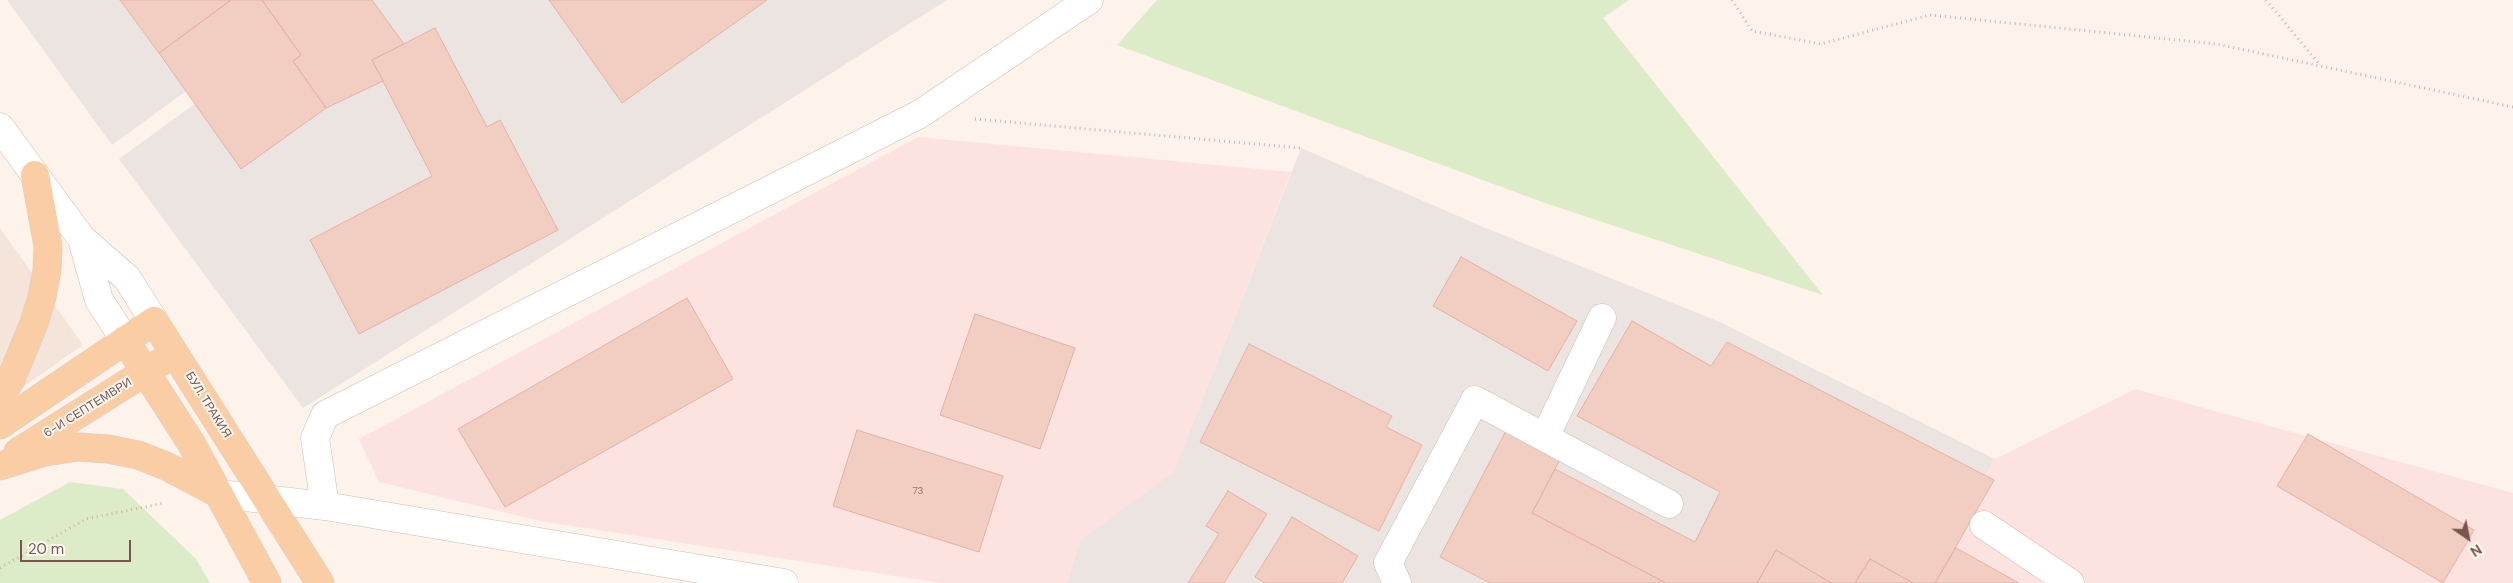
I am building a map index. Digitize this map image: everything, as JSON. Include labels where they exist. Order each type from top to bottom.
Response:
[{"type":"main road","points":[[0,398],[34,323],[42,297],[47,270],[48,246],[35,175]]},
{"type":"main road","points":[[0,425],[154,321]]},
{"type":"main road","name":"БУЛ. ТРАКИЯ","points":[[154,321],[320,583]]},
{"type":"main road","name":"БУЛ. ТРАКИЯ","points":[[125,340],[191,444],[267,583]]},
{"type":"main road","name":"6-И СЕПТЕМВРИ","points":[[0,464],[175,354]]},
{"type":"main road","points":[[0,464],[45,452],[78,448],[108,448],[138,454],[166,466],[219,494]]},
{"type":"street","points":[[325,506],[315,438],[325,415],[920,114],[1089,0]]},
{"type":"street","name":"БУЛ. ТРАКИЯ","points":[[0,127],[82,239],[127,278],[154,321]]},
{"type":"street","name":"БУЛ. ТРАКИЯ","points":[[82,239],[99,300],[125,340]]},
{"type":"street","points":[[1545,437],[1602,318]]},
{"type":"street","points":[[1397,583],[1388,563],[1475,400],[1669,504]]},
{"type":"street","points":[[219,494],[325,506],[784,583]]},
{"type":"street","points":[[1984,525],[2070,583]]},
{"type":"path","points":[[1732,0],[1752,31],[1821,44],[1930,15],[2218,44],[2513,107]]},
{"type":"path","points":[[2266,0],[2321,66]]},
{"type":"path","points":[[920,114],[1301,148]]},
{"type":"path","points":[[0,568],[86,519],[219,494]]},
{"type":"shaded area","points":[[7,0],[311,0],[112,145]]},
{"type":"shaded area","points":[[337,0],[947,0],[303,408],[119,159]]},
{"type":"shaded area","points":[[918,137],[1291,172],[1174,473],[1080,540],[1067,583],[941,583],[540,521],[379,482],[359,439]]},
{"type":"shaded area","points":[[1301,148],[1488,229],[1720,322],[1995,459],[1921,583],[1067,583],[1080,540],[1174,472]]},
{"type":"shaded area","points":[[0,228],[83,345],[0,403]]},
{"type":"shaded area","points":[[2135,389],[2513,493],[2513,583],[1921,583],[1995,459]]},
{"type":"green space","points":[[1157,0],[1629,0],[1603,18],[1823,295],[1545,203],[1117,45]]},
{"type":"green space","points":[[70,482],[123,489],[196,559],[210,583],[0,583],[0,520]]},
{"type":"building","points":[[120,0],[231,0],[159,53]]},
{"type":"building","points":[[231,0],[262,0],[301,55],[293,61],[326,108],[241,169],[159,53]]},
{"type":"building","points":[[262,0],[372,0],[404,44],[372,60],[383,81],[326,108],[293,61],[301,55]]},
{"type":"building","points":[[549,0],[767,0],[622,103]]},
{"type":"building","points":[[435,28],[487,127],[500,120],[558,230],[359,334],[310,240],[432,176],[372,60]]},
{"type":"building","points":[[1461,257],[1577,321],[1548,371],[1433,306]]},
{"type":"building","points":[[687,298],[733,379],[505,507],[458,429]]},
{"type":"building","points":[[975,314],[1075,348],[1040,449],[940,415]]},
{"type":"building","points":[[1632,321],[1711,366],[1727,342],[1994,480],[1935,583],[1913,583],[1870,559],[1855,583],[1831,583],[1776,550],[1757,583],[1666,583],[1532,513],[1555,469],[1695,542],[1720,492],[1577,416]]},
{"type":"building","points":[[1249,344],[1392,416],[1386,427],[1422,445],[1379,531],[1200,442]]},
{"type":"building","points":[[1508,427],[1562,456],[1532,513],[1666,583],[1490,583],[1440,557]]},
{"type":"building","points":[[857,430],[1003,476],[979,552],[833,506]]},
{"type":"building","points":[[2308,434],[2474,530],[2443,583],[2277,486]]},
{"type":"building","points":[[1228,491],[1267,514],[1224,583],[1188,583],[1219,534],[1206,526]]},
{"type":"building","points":[[1292,517],[1358,556],[1342,583],[1265,583],[1255,577]]},
{"type":"building","points":[[1956,548],[2019,583],[1935,583]]},
{"type":"building","points":[[1776,550],[1831,583],[1757,583]]},
{"type":"building","points":[[1870,559],[1913,583],[1855,583]]}]
